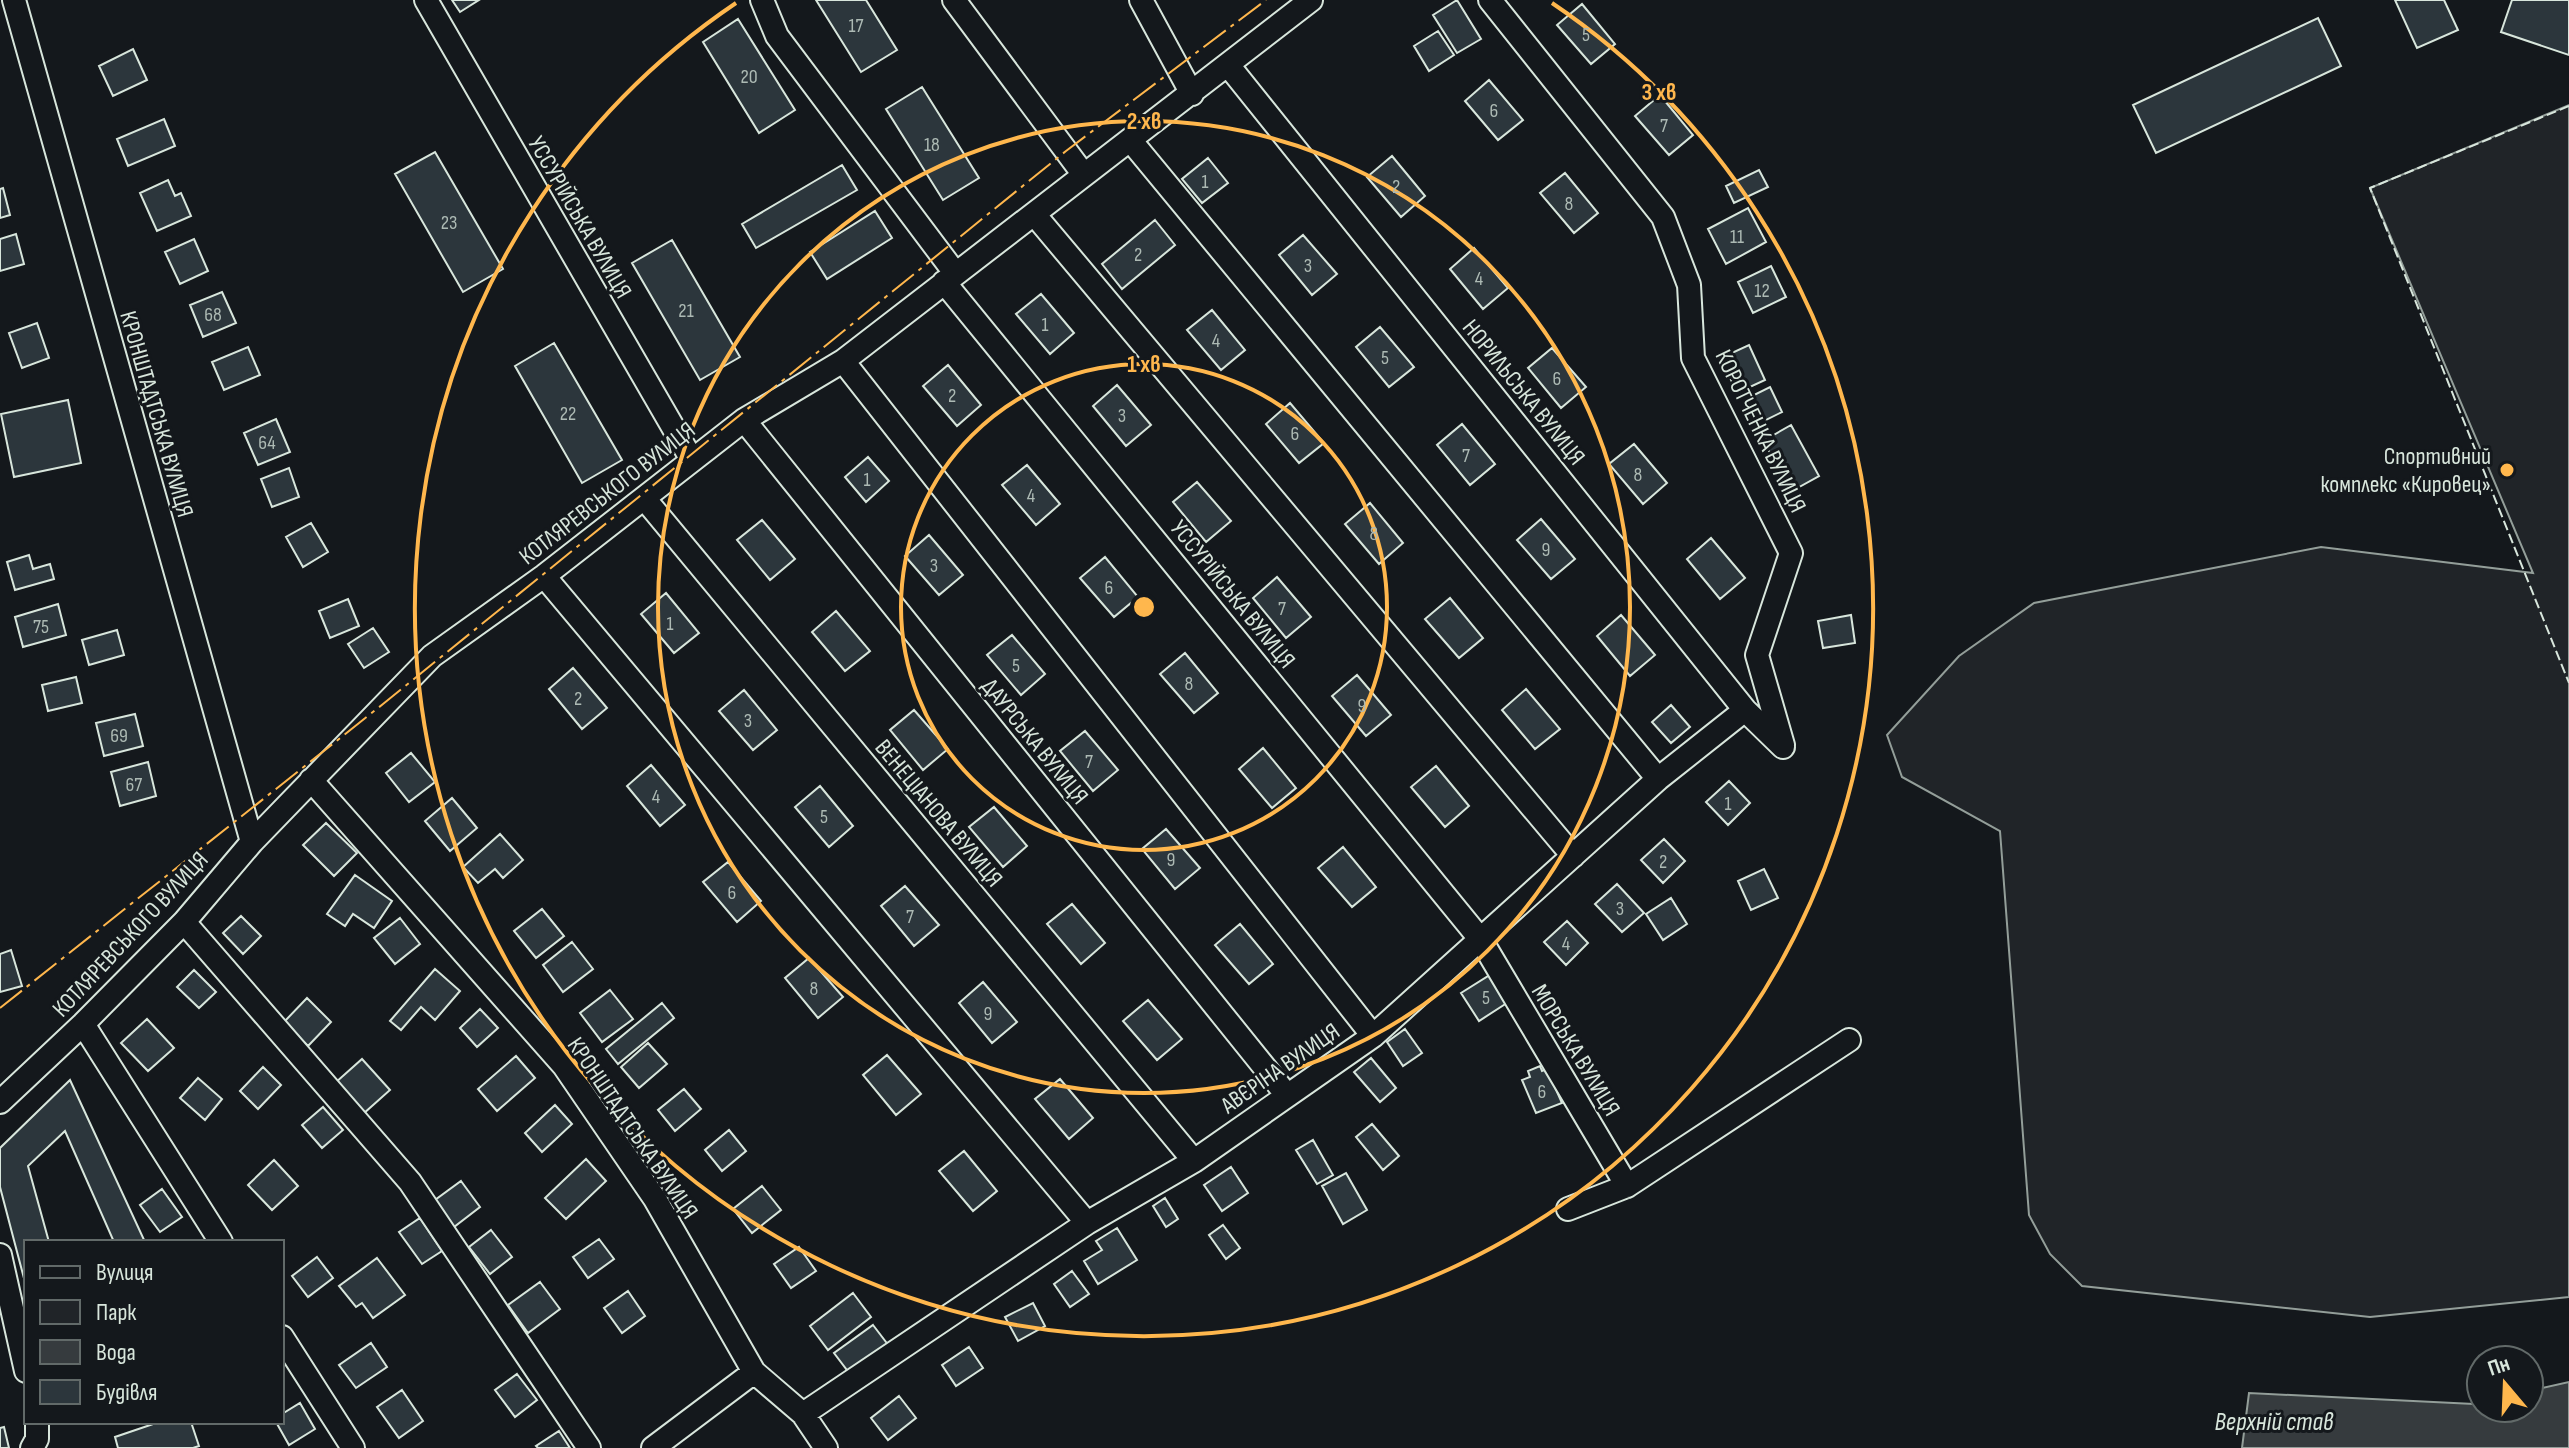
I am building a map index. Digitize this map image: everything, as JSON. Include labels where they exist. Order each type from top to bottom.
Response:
[{"type":"street","name":"КРОНШТАДТСЬКА ВУЛИЦЯ","points":[[14,0],[252,842]]},
{"type":"street","name":"УССУРІЙСЬКА ВУЛИЦЯ","points":[[426,0],[692,460]]},
{"type":"street","name":"УССУРІЙСЬКА ВУЛИЦЯ","points":[[762,0],[777,36],[949,278],[1481,940]]},
{"type":"street","points":[[954,0],[1084,175]]},
{"type":"street","points":[[1141,0],[1192,94]]},
{"type":"street","name":"КОТЛЯРЕВСЬКОГО ВУЛИЦЯ","points":[[0,1102],[184,922],[252,842],[432,656],[544,576],[744,420],[843,361],[1311,0]]},
{"type":"street","name":"КОРОТЧЕНКА ВУЛИЦЯ","points":[[1490,0],[1663,217],[1689,285],[1693,358],[1791,553],[1757,655],[1783,747]]},
{"type":"street","name":"НОРИЛЬСЬКА ВУЛИЦЯ","points":[[1228,65],[1745,710],[1783,747]]},
{"type":"street","points":[[1131,141],[1658,779]]},
{"type":"street","points":[[1034,214],[1573,856]]},
{"type":"street","points":[[843,361],[1373,1036]]},
{"type":"street","name":"ДАУРСЬКА ВУЛИЦЯ","points":[[744,420],[1286,1094]]},
{"type":"street","name":"ВЕНЕЦІАНОВА ВУЛИЦЯ","points":[[644,498],[1194,1161]]},
{"type":"street","points":[[544,576],[1087,1223]]},
{"type":"street","name":"АВЄРІНА ВУЛИЦЯ","points":[[803,1414],[1087,1223],[1194,1161],[1373,1036],[1658,779],[1745,710]]},
{"type":"street","name":"КРОНШТАДТСЬКА ВУЛИЦЯ","points":[[311,780],[564,1066],[655,1199],[754,1372],[803,1414],[826,1448]]},
{"type":"street","points":[[184,922],[410,1182],[589,1448]]},
{"type":"street","name":"МОРСЬКА ВУЛИЦЯ","points":[[1481,940],[1627,1186]]},
{"type":"street","points":[[83,1024],[220,1240]]},
{"type":"street","points":[[1568,1209],[1627,1186],[1849,1040]]},
{"type":"street","points":[[0,1255],[24,1362]]},
{"type":"street","points":[[284,1340],[353,1448]]},
{"type":"street","points":[[653,1448],[754,1372]]},
{"type":"street","points":[[32,1448],[37,1439],[37,1424]]},
{"type":"green space","points":[[2569,105],[2569,1297],[2370,1317],[2082,1286],[2050,1254],[2029,1215],[2000,831],[1902,777],[1887,735],[1959,656],[2034,603],[2321,547],[2533,573],[2370,188]]},
{"type":"water","name":"Верхній став","points":[[2569,1382],[2569,1448],[2242,1448],[2249,1393],[2465,1404],[2465,1424],[2545,1424],[2545,1387]]},
{"type":"building","points":[[452,0],[479,0],[460,12]]},
{"type":"building","points":[[816,0],[866,0],[897,50],[861,72]]},
{"type":"building","points":[[1457,0],[1481,39],[1457,53],[1433,15]]},
{"type":"building","points":[[2395,0],[2444,0],[2458,30],[2417,48]]},
{"type":"building","points":[[2512,0],[2569,0],[2569,55],[2501,32]]},
{"type":"building","points":[[1582,4],[1615,44],[1591,64],[1557,25]]},
{"type":"building","points":[[2318,18],[2341,66],[2156,153],[2133,105]]},
{"type":"building","points":[[738,19],[795,110],[759,133],[703,42]]},
{"type":"building","points":[[1438,31],[1454,55],[1429,71],[1414,46]]},
{"type":"building","points":[[133,49],[147,80],[113,96],[99,66]]},
{"type":"building","points":[[1489,80],[1523,120],[1498,140],[1465,101]]},
{"type":"building","points":[[922,87],[979,178],[943,200],[886,109]]},
{"type":"building","points":[[1660,95],[1693,135],[1669,155],[1635,116]]},
{"type":"building","points":[[164,119],[175,146],[128,166],[117,139]]},
{"type":"building","points":[[435,152],[503,269],[463,292],[395,174]]},
{"type":"building","points":[[1392,156],[1425,196],[1401,217],[1367,177]]},
{"type":"building","points":[[1208,158],[1228,183],[1202,203],[1182,179]]},
{"type":"building","points":[[842,165],[857,190],[756,248],[742,224]]},
{"type":"building","points":[[1759,170],[1768,187],[1734,203],[1726,186]]},
{"type":"building","points":[[1565,173],[1598,213],[1574,233],[1540,193]]},
{"type":"building","points":[[168,180],[175,196],[181,193],[191,216],[157,231],[140,193]]},
{"type":"building","points":[[3,188],[10,215],[0,218],[0,189]]},
{"type":"building","points":[[1748,208],[1766,242],[1726,264],[1708,229]]},
{"type":"building","points":[[875,211],[892,238],[827,279],[810,252]]},
{"type":"building","points":[[1155,220],[1175,245],[1122,289],[1102,264]]},
{"type":"building","points":[[16,234],[24,264],[0,271],[0,239]]},
{"type":"building","points":[[1303,235],[1337,274],[1312,295],[1279,255]]},
{"type":"building","points":[[194,239],[208,271],[180,284],[165,252]]},
{"type":"building","points":[[672,240],[740,357],[700,380],[632,263]]},
{"type":"building","points":[[1474,248],[1508,288],[1483,309],[1450,269]]},
{"type":"building","points":[[1771,266],[1786,297],[1753,313],[1738,282]]},
{"type":"building","points":[[222,292],[236,323],[203,337],[190,305]]},
{"type":"building","points":[[1041,294],[1074,333],[1050,354],[1016,314]]},
{"type":"building","points":[[1212,310],[1245,350],[1221,370],[1187,330]]},
{"type":"building","points":[[37,323],[49,358],[22,368],[9,333]]},
{"type":"building","points":[[1380,327],[1414,367],[1389,387],[1356,347]]},
{"type":"building","points":[[554,343],[622,460],[582,483],[515,366]]},
{"type":"building","points":[[1749,345],[1765,380],[1737,393],[1721,358]]},
{"type":"building","points":[[248,347],[260,375],[224,390],[212,362]]},
{"type":"building","points":[[1552,348],[1586,387],[1561,408],[1528,368]]},
{"type":"building","points":[[948,365],[981,405],[957,426],[923,386]]},
{"type":"building","points":[[1117,385],[1151,425],[1126,446],[1093,406]]},
{"type":"building","points":[[1770,387],[1782,412],[1758,424],[1746,399]]},
{"type":"building","points":[[68,400],[81,463],[14,477],[1,414]]},
{"type":"building","points":[[1290,403],[1324,443],[1299,463],[1266,424]]},
{"type":"building","points":[[276,419],[290,452],[258,465],[244,433]]},
{"type":"building","points":[[1462,424],[1495,464],[1470,485],[1437,445]]},
{"type":"building","points":[[1791,425],[1819,476],[1792,491],[1763,441]]},
{"type":"building","points":[[1634,444],[1667,483],[1643,504],[1609,464]]},
{"type":"building","points":[[868,457],[889,481],[866,502],[845,477]]},
{"type":"building","points":[[1027,465],[1060,504],[1036,525],[1002,485]]},
{"type":"building","points":[[289,468],[299,497],[272,507],[261,479]]},
{"type":"building","points":[[1197,482],[1231,521],[1206,542],[1173,502]]},
{"type":"building","points":[[1370,503],[1403,543],[1379,564],[1345,524]]},
{"type":"building","points":[[1541,519],[1575,559],[1551,579],[1517,540]]},
{"type":"building","points":[[762,520],[795,559],[770,580],[737,540]]},
{"type":"building","points":[[311,523],[328,552],[303,567],[286,537]]},
{"type":"building","points":[[929,535],[963,575],[939,595],[905,556]]},
{"type":"building","points":[[1711,538],[1745,578],[1720,599],[1687,559]]},
{"type":"building","points":[[29,555],[33,569],[50,564],[54,579],[15,590],[7,562]]},
{"type":"building","points":[[1105,557],[1138,597],[1114,617],[1080,578]]},
{"type":"building","points":[[1277,577],[1311,617],[1286,638],[1253,598]]},
{"type":"building","points":[[666,593],[699,633],[674,653],[641,614]]},
{"type":"building","points":[[1450,598],[1483,638],[1459,658],[1425,619]]},
{"type":"building","points":[[348,599],[359,626],[330,638],[319,611]]},
{"type":"building","points":[[58,604],[66,635],[23,647],[15,617]]},
{"type":"building","points":[[836,611],[870,651],[845,671],[812,632]]},
{"type":"building","points":[[1621,615],[1655,655],[1630,676],[1597,636]]},
{"type":"building","points":[[1851,615],[1855,643],[1823,648],[1818,621]]},
{"type":"building","points":[[373,628],[389,652],[364,668],[348,644]]},
{"type":"building","points":[[117,630],[124,655],[89,665],[82,640]]},
{"type":"building","points":[[1012,635],[1045,674],[1021,695],[987,655]]},
{"type":"building","points":[[1185,653],[1218,693],[1194,713],[1160,674]]},
{"type":"building","points":[[573,668],[607,708],[582,729],[549,689]]},
{"type":"building","points":[[1357,675],[1391,715],[1366,736],[1332,696]]},
{"type":"building","points":[[76,677],[82,703],[48,711],[42,685]]},
{"type":"building","points":[[1526,689],[1560,729],[1535,749],[1502,710]]},
{"type":"building","points":[[744,690],[777,730],[753,750],[719,711]]},
{"type":"building","points":[[1671,705],[1690,727],[1671,743],[1652,722]]},
{"type":"building","points":[[914,710],[948,749],[923,770],[890,730]]},
{"type":"building","points":[[135,714],[143,746],[104,756],[96,723]]},
{"type":"building","points":[[1085,731],[1118,770],[1093,791],[1060,751]]},
{"type":"building","points":[[1263,748],[1296,788],[1272,808],[1239,769]]},
{"type":"building","points":[[411,753],[435,782],[409,802],[386,773]]},
{"type":"building","points":[[148,762],[156,796],[120,806],[111,772]]},
{"type":"building","points":[[651,765],[685,805],[660,826],[627,786]]},
{"type":"building","points":[[1436,766],[1469,806],[1445,827],[1411,787]]},
{"type":"building","points":[[1729,781],[1750,803],[1728,825],[1706,802]]},
{"type":"building","points":[[820,786],[853,826],[829,847],[795,807]]},
{"type":"building","points":[[452,798],[477,828],[450,851],[425,821]]},
{"type":"building","points":[[994,807],[1027,846],[1003,867],[969,827]]},
{"type":"building","points":[[326,823],[357,853],[334,876],[303,845]]},
{"type":"building","points":[[1166,829],[1200,868],[1175,889],[1142,849]]},
{"type":"building","points":[[500,834],[523,860],[503,878],[495,869],[478,883],[463,867]]},
{"type":"building","points":[[1664,839],[1685,861],[1663,883],[1641,860]]},
{"type":"building","points":[[1343,847],[1376,887],[1352,907],[1318,868]]},
{"type":"building","points":[[728,862],[761,901],[737,922],[703,882]]},
{"type":"building","points":[[1764,869],[1778,898],[1751,910],[1738,881]]},
{"type":"building","points":[[355,875],[392,901],[374,928],[353,914],[345,926],[327,914]]},
{"type":"building","points":[[1617,884],[1644,913],[1622,932],[1595,904]]},
{"type":"building","points":[[905,886],[939,925],[914,946],[881,906]]},
{"type":"building","points":[[1671,898],[1687,924],[1663,940],[1646,914]]},
{"type":"building","points":[[1072,904],[1105,943],[1081,964],[1047,924]]},
{"type":"building","points":[[542,909],[564,936],[536,958],[514,931]]},
{"type":"building","points":[[241,916],[261,936],[243,954],[223,933]]},
{"type":"building","points":[[400,918],[420,944],[395,964],[374,938]]},
{"type":"building","points":[[1567,921],[1588,943],[1566,965],[1544,942]]},
{"type":"building","points":[[1240,924],[1273,964],[1249,984],[1215,945]]},
{"type":"building","points":[[572,942],[593,969],[563,992],[543,965]]},
{"type":"building","points":[[11,950],[22,986],[0,992],[0,954]]},
{"type":"building","points":[[809,958],[843,997],[818,1018],[785,978]]},
{"type":"building","points":[[435,969],[460,991],[435,1020],[421,1007],[401,1030],[390,1021]]},
{"type":"building","points":[[194,970],[216,992],[199,1008],[177,987]]},
{"type":"building","points":[[1493,973],[1510,1001],[1479,1021],[1461,993]]},
{"type":"building","points":[[983,982],[1017,1022],[992,1043],[959,1003]]},
{"type":"building","points":[[610,990],[633,1019],[602,1042],[580,1013]]},
{"type":"building","points":[[307,998],[331,1022],[308,1046],[284,1022]]},
{"type":"building","points":[[1148,1000],[1182,1039],[1157,1060],[1123,1021]]},
{"type":"building","points":[[662,1003],[674,1018],[618,1064],[606,1049]]},
{"type":"building","points":[[480,1009],[498,1028],[477,1047],[460,1028]]},
{"type":"building","points":[[147,1019],[174,1048],[148,1071],[121,1043]]},
{"type":"building","points":[[1405,1029],[1422,1053],[1403,1066],[1387,1042]]},
{"type":"building","points":[[648,1043],[667,1064],[639,1088],[621,1067]]},
{"type":"building","points":[[887,1055],[921,1094],[896,1115],[863,1075]]},
{"type":"building","points":[[516,1056],[535,1078],[497,1111],[478,1089]]},
{"type":"building","points":[[1371,1058],[1396,1088],[1380,1102],[1354,1072]]},
{"type":"building","points":[[362,1059],[390,1090],[363,1114],[335,1083]]},
{"type":"building","points":[[1540,1066],[1542,1071],[1547,1069],[1562,1103],[1536,1113],[1522,1080],[1530,1077],[1528,1071]]},
{"type":"building","points":[[263,1067],[281,1085],[258,1109],[240,1091]]},
{"type":"building","points":[[198,1078],[222,1099],[205,1120],[180,1098]]},
{"type":"building","points":[[1060,1079],[1093,1118],[1069,1139],[1035,1099]]},
{"type":"building","points":[[70,1080],[144,1240],[113,1240],[65,1131],[28,1166],[48,1240],[24,1240],[24,1278],[0,1187],[0,1148]]},
{"type":"building","points":[[684,1089],[701,1109],[675,1131],[658,1110]]},
{"type":"building","points":[[555,1105],[572,1124],[542,1152],[525,1133]]},
{"type":"building","points":[[323,1107],[343,1130],[322,1148],[302,1125]]},
{"type":"building","points":[[1372,1124],[1399,1156],[1383,1170],[1356,1137]]},
{"type":"building","points":[[729,1130],[746,1151],[722,1171],[705,1150]]},
{"type":"building","points":[[1313,1140],[1333,1175],[1317,1184],[1296,1150]]},
{"type":"building","points":[[964,1151],[997,1191],[973,1211],[939,1171]]},
{"type":"building","points":[[586,1159],[606,1181],[566,1219],[545,1198]]},
{"type":"building","points":[[274,1160],[298,1186],[272,1210],[248,1185]]},
{"type":"building","points":[[1231,1167],[1248,1193],[1222,1211],[1204,1185]]},
{"type":"building","points":[[1346,1173],[1367,1210],[1343,1224],[1322,1186]]},
{"type":"building","points":[[461,1181],[480,1207],[454,1227],[435,1200]]},
{"type":"building","points":[[762,1186],[781,1210],[752,1233],[733,1209]]},
{"type":"building","points":[[162,1189],[182,1217],[160,1232],[140,1205]]},
{"type":"building","points":[[1165,1198],[1178,1219],[1166,1227],[1153,1206]]},
{"type":"building","points":[[420,1218],[442,1251],[422,1264],[399,1232]]},
{"type":"building","points":[[1223,1225],[1240,1248],[1226,1259],[1209,1235]]},
{"type":"building","points":[[1117,1228],[1137,1260],[1098,1284],[1084,1261],[1102,1250],[1096,1241]]},
{"type":"building","points":[[491,1230],[512,1257],[490,1274],[469,1247]]},
{"type":"building","points":[[599,1239],[614,1259],[588,1278],[573,1257]]},
{"type":"building","points":[[799,1247],[816,1271],[791,1288],[774,1264]]},
{"type":"building","points":[[317,1257],[333,1278],[308,1297],[292,1276]]},
{"type":"building","points":[[377,1258],[405,1295],[373,1318],[362,1303],[356,1307],[339,1286]]},
{"type":"building","points":[[1072,1271],[1089,1294],[1070,1307],[1054,1284]]},
{"type":"building","points":[[540,1282],[560,1309],[528,1333],[508,1305]]},
{"type":"building","points":[[628,1291],[645,1316],[622,1333],[604,1308]]},
{"type":"building","points":[[853,1293],[871,1317],[828,1350],[810,1326]]},
{"type":"building","points":[[1033,1303],[1045,1326],[1018,1341],[1005,1317]]},
{"type":"building","points":[[873,1325],[889,1346],[850,1374],[834,1353]]},
{"type":"building","points":[[371,1343],[387,1367],[356,1388],[339,1365]]},
{"type":"building","points":[[969,1347],[983,1368],[956,1386],[942,1365]]},
{"type":"building","points":[[517,1374],[537,1400],[515,1417],[495,1390]]},
{"type":"building","points":[[402,1390],[423,1421],[399,1438],[377,1407]]},
{"type":"building","points":[[899,1396],[916,1418],[888,1440],[871,1418]]},
{"type":"building","points":[[300,1403],[315,1429],[289,1445],[277,1424],[284,1424],[284,1413]]},
{"type":"building","points":[[153,1424],[192,1424],[199,1446],[118,1448],[115,1437]]},
{"type":"building","points":[[4,1427],[9,1448],[0,1448],[0,1428]]},
{"type":"building","points":[[559,1431],[570,1448],[536,1446]]},
{"type":"fence","points":[[2569,106],[2370,188],[2569,683]]},
{"type":"power","points":[[0,1008],[383,704],[1066,151],[1266,0]]},
{"type":"place","name":"Cпортивний комплекс «Кировец»","points":[[2507,470]]}]
